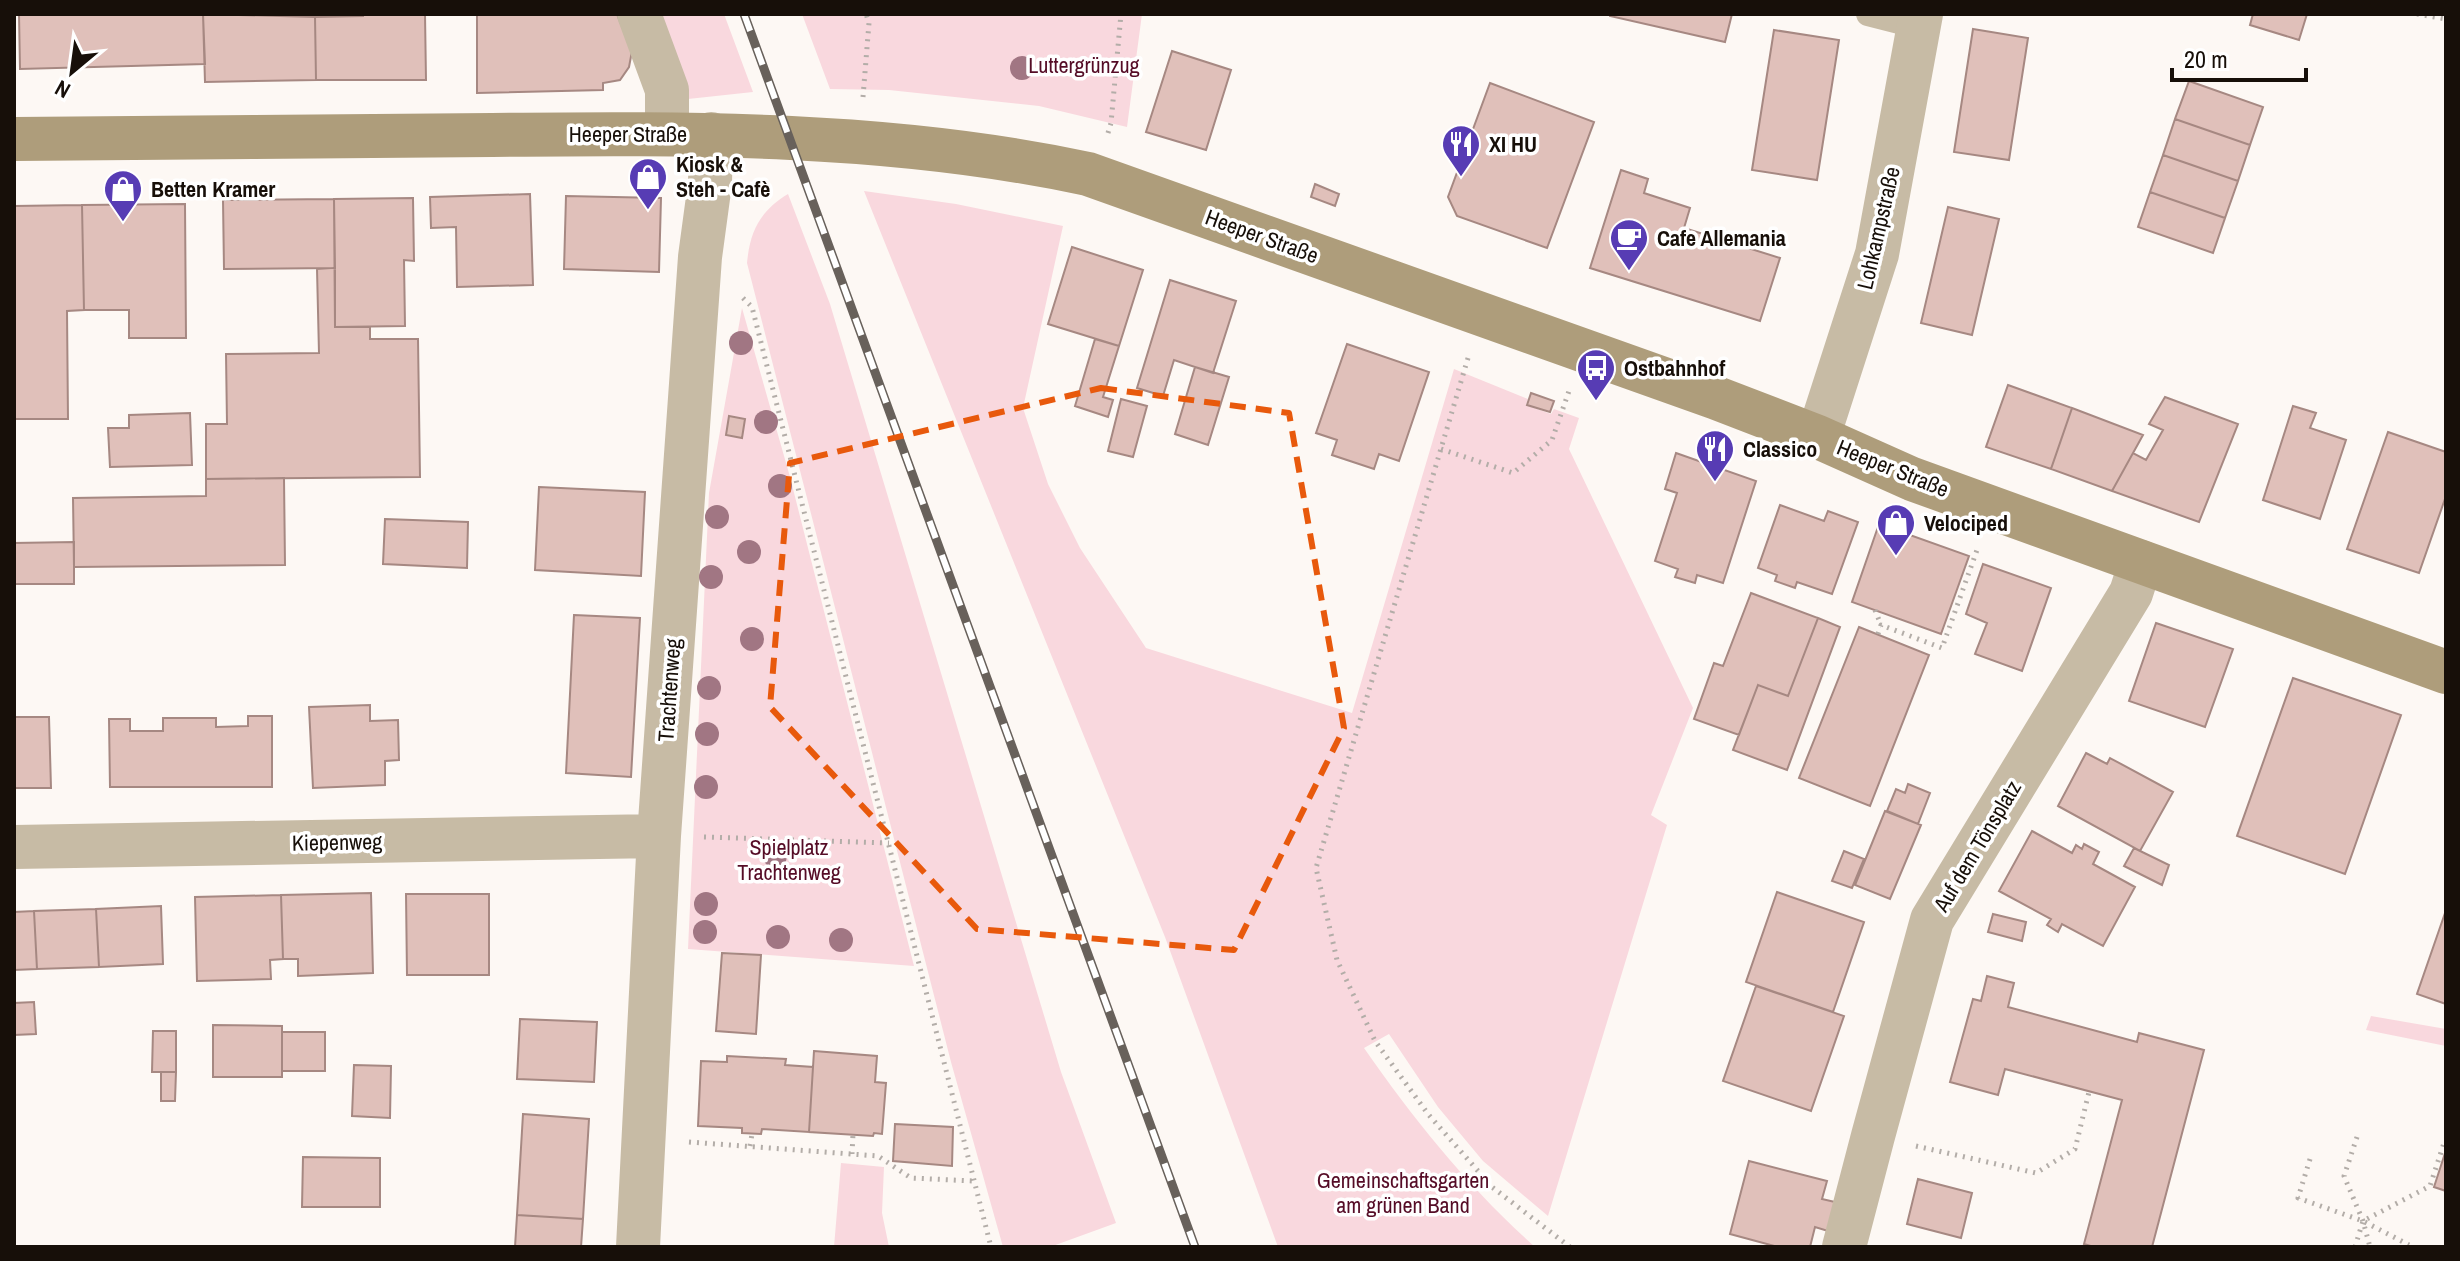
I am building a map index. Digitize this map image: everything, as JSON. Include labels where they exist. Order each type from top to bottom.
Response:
[{"type":"main road","name":"Heeper Straße","points":[[14,139],[667,133],[891,144],[1030,161],[1094,176],[1714,397],[1818,437],[1912,479],[2446,672]]},
{"type":"street","points":[[639,14],[667,90],[667,133]]},
{"type":"street","name":"Lohkampstraße","points":[[1818,437],[1877,254],[1920,20]]},
{"type":"street","name":"Trachtenweg","points":[[638,1247],[659,836],[700,257],[710,183],[711,134]]},
{"type":"street","name":"Auf dem Tönsplatz","points":[[1844,1247],[1932,920],[2131,593],[2141,562]]},
{"type":"street","name":"Kiepenweg","points":[[14,847],[659,836]]},
{"type":"lane","points":[[1868,14],[1920,20]]},
{"type":"path","points":[[860,142],[869,23],[866,14]]},
{"type":"path","points":[[1094,176],[1111,123],[1121,14]]},
{"type":"path","points":[[2417,14],[2446,19]]},
{"type":"path","points":[[700,257],[752,307],[991,1247]]},
{"type":"path","points":[[1482,315],[1316,868],[1337,960],[1375,1041],[1428,1114],[1492,1187],[1570,1247]]},
{"type":"path","points":[[1441,449],[1513,473],[1552,440],[1583,351]]},
{"type":"path","points":[[1881,625],[1942,648],[1992,508]]},
{"type":"path","points":[[1875,610],[1881,625],[1878,634]]},
{"type":"path","points":[[659,836],[889,843]]},
{"type":"path","points":[[1873,1136],[2036,1173],[2075,1149],[2089,1092]]},
{"type":"path","points":[[750,1146],[752,1134]]},
{"type":"path","points":[[852,1154],[853,1134]]},
{"type":"path","points":[[2357,1137],[2344,1176],[2370,1247]]},
{"type":"path","points":[[644,1139],[878,1156],[911,1178],[974,1181]]},
{"type":"path","points":[[2355,1247],[2363,1221],[2430,1186],[2444,1143]]},
{"type":"path","points":[[2310,1159],[2298,1198],[2363,1221],[2409,1245]]},
{"type":"highlighted area","points":[[1101,388],[1289,413],[1344,728],[1234,950],[977,929],[770,707],[790,463]]},
{"type":"green space","points":[[656,14],[724,14],[753,92],[688,99]]},
{"type":"green space","name":"Luttergrünzug","points":[[802,14],[1142,14],[1127,127],[1039,106],[889,90],[830,89]]},
{"type":"green space","name":"Gemeinschaftsgarten am grünen Band","points":[[864,191],[956,204],[1063,226],[1023,408],[1048,484],[1080,548],[1146,648],[1352,713],[1454,369],[1528,399],[1526,405],[1551,414],[1554,409],[1579,418],[1569,449],[1693,708],[1651,815],[1667,825],[1548,1216],[1483,1161],[1438,1107],[1389,1034],[1364,1048],[1444,1152],[1487,1201],[1535,1247],[1278,1247],[1165,937]]},
{"type":"green space","points":[[788,194],[830,304],[1061,1072],[1116,1223],[1050,1247],[1003,1247],[951,1062],[747,263],[758,223],[770,207]]},
{"type":"green space","name":"Spielplatz Trachtenweg","points":[[742,308],[790,477],[914,966],[688,949],[709,493]]},
{"type":"green space","points":[[2371,1016],[2446,1029],[2446,1046],[2366,1030]]},
{"type":"green space","points":[[841,1163],[884,1167],[882,1213],[889,1247],[834,1247]]},
{"type":"building","points":[[19,14],[203,14],[205,64],[20,69]]},
{"type":"building","points":[[203,14],[315,17],[316,80],[205,82]]},
{"type":"building","points":[[425,14],[426,80],[316,80],[315,17]]},
{"type":"building","points":[[477,14],[617,14],[632,51],[629,67],[620,80],[603,83],[603,90],[477,93]]},
{"type":"building","points":[[1610,14],[1732,14],[1725,42]]},
{"type":"building","points":[[2253,14],[2307,14],[2299,40],[2250,25]]},
{"type":"building","points":[[1973,29],[2028,38],[2009,160],[1954,152]]},
{"type":"building","points":[[1774,30],[1839,40],[1817,180],[1752,170]]},
{"type":"building","points":[[1172,51],[1231,70],[1206,150],[1146,132]]},
{"type":"building","points":[[2189,81],[2263,107],[2250,145],[2175,119]]},
{"type":"building","points":[[1490,83],[1594,122],[1547,248],[1457,216],[1448,197]]},
{"type":"building","points":[[2175,119],[2250,145],[2238,181],[2163,155]]},
{"type":"building","points":[[2163,155],[2238,181],[2225,218],[2150,192]]},
{"type":"building","points":[[1621,170],[1648,179],[1644,193],[1690,208],[1684,228],[1780,258],[1760,321],[1590,268]]},
{"type":"building","points":[[1315,184],[1339,194],[1335,206],[1311,197]]},
{"type":"building","points":[[2150,192],[2225,218],[2213,253],[2138,227]]},
{"type":"building","points":[[530,194],[533,285],[457,287],[456,227],[431,228],[430,197]]},
{"type":"building","points":[[566,196],[661,198],[659,272],[564,269]]},
{"type":"building","points":[[413,198],[414,261],[404,260],[405,326],[335,327],[334,199]]},
{"type":"building","points":[[334,199],[335,268],[224,269],[223,200]]},
{"type":"building","points":[[185,204],[186,338],[129,338],[129,310],[84,310],[82,205]]},
{"type":"building","points":[[82,205],[84,310],[67,311],[68,419],[14,419],[14,206]]},
{"type":"building","points":[[1948,207],[1999,219],[1972,335],[1921,323]]},
{"type":"building","points":[[1072,247],[1143,270],[1119,346],[1048,324]]},
{"type":"building","points":[[335,268],[335,327],[370,327],[370,339],[418,339],[420,477],[206,479],[206,424],[227,424],[226,354],[319,353],[317,269]]},
{"type":"building","points":[[1170,280],[1236,301],[1213,373],[1174,360],[1163,396],[1137,388]]},
{"type":"building","points":[[1095,339],[1119,346],[1103,397],[1113,400],[1108,417],[1075,406]]},
{"type":"building","points":[[1347,344],[1429,372],[1399,461],[1379,454],[1374,469],[1332,455],[1337,440],[1316,433]]},
{"type":"building","points":[[1195,367],[1229,377],[1208,445],[1175,434]]},
{"type":"building","points":[[2008,385],[2072,408],[2051,469],[1986,447]]},
{"type":"building","points":[[1531,393],[1554,401],[1550,412],[1527,405]]},
{"type":"building","points":[[2165,397],[2238,424],[2199,522],[2112,491],[2133,453],[2146,460],[2163,430],[2149,424]]},
{"type":"building","points":[[1121,399],[1147,406],[1133,457],[1108,451]]},
{"type":"building","points":[[2293,406],[2316,413],[2310,428],[2346,440],[2320,519],[2263,500]]},
{"type":"building","points":[[2072,408],[2143,435],[2112,491],[2051,469]]},
{"type":"building","points":[[190,413],[192,465],[110,467],[108,428],[129,428],[129,415]]},
{"type":"building","points":[[729,416],[745,419],[742,438],[726,435]]},
{"type":"building","points":[[2388,432],[2446,452],[2446,496],[2419,573],[2347,549]]},
{"type":"building","points":[[1676,453],[1756,481],[1723,583],[1697,575],[1695,583],[1675,577],[1678,569],[1655,561],[1677,493],[1665,489]]},
{"type":"building","points":[[284,478],[285,565],[74,567],[73,498],[206,496],[206,479]]},
{"type":"building","points":[[539,487],[645,492],[641,576],[535,570]]},
{"type":"building","points":[[1780,505],[1824,521],[1828,511],[1858,522],[1832,594],[1797,582],[1795,588],[1775,581],[1777,575],[1758,568]]},
{"type":"building","points":[[385,519],[468,522],[467,568],[383,564]]},
{"type":"building","points":[[1879,524],[1969,556],[1941,634],[1852,602]]},
{"type":"building","points":[[74,542],[74,584],[14,584],[14,543]]},
{"type":"building","points":[[1983,564],[2051,588],[2022,671],[1975,654],[1987,623],[1966,614]]},
{"type":"building","points":[[1751,593],[1818,618],[1788,696],[1758,685],[1739,735],[1694,719],[1714,663],[1723,666]]},
{"type":"building","points":[[574,615],[640,618],[631,777],[566,773]]},
{"type":"building","points":[[1818,618],[1840,627],[1787,770],[1733,750],[1758,685],[1788,696]]},
{"type":"building","points":[[2156,623],[2233,649],[2205,727],[2129,701]]},
{"type":"building","points":[[1859,627],[1929,655],[1870,806],[1799,778]]},
{"type":"building","points":[[2293,678],[2401,715],[2345,874],[2237,836]]},
{"type":"building","points":[[370,705],[370,721],[398,720],[399,760],[385,761],[385,785],[313,788],[309,707]]},
{"type":"building","points":[[248,716],[272,716],[272,787],[110,787],[109,719],[130,719],[130,731],[163,731],[163,718],[216,718],[216,727],[248,726]]},
{"type":"building","points":[[14,717],[49,717],[51,788],[14,788]]},
{"type":"building","points":[[2086,753],[2107,764],[2110,758],[2173,792],[2140,851],[2058,806]]},
{"type":"building","points":[[1908,784],[1930,793],[1918,824],[1887,811],[1896,789],[1905,793]]},
{"type":"building","points":[[1885,811],[1921,825],[1890,899],[1855,885]]},
{"type":"building","points":[[2032,831],[2072,853],[2076,845],[2082,849],[2084,844],[2099,852],[2093,864],[2135,887],[2103,946],[2062,924],[2058,932],[2047,925],[2051,919],[1999,891]]},
{"type":"building","points":[[2134,848],[2169,865],[2162,885],[2124,866]]},
{"type":"building","points":[[1844,851],[1864,859],[1852,888],[1832,881]]},
{"type":"building","points":[[1777,892],[1864,922],[1833,1012],[1746,982]]},
{"type":"building","points":[[371,893],[373,973],[298,976],[298,959],[283,959],[281,895]]},
{"type":"building","points":[[406,894],[489,894],[489,975],[407,975]]},
{"type":"building","points":[[281,895],[283,959],[270,960],[271,979],[197,981],[195,897]]},
{"type":"building","points":[[161,906],[163,964],[99,967],[96,909]]},
{"type":"building","points":[[96,909],[99,967],[37,969],[34,911]]},
{"type":"building","points":[[34,911],[37,969],[14,970],[14,912]]},
{"type":"building","points":[[1993,914],[2026,922],[2022,941],[1988,932]]},
{"type":"building","points":[[2446,914],[2446,1004],[2417,994]]},
{"type":"building","points":[[722,953],[761,955],[756,1034],[716,1031]]},
{"type":"building","points":[[1987,976],[2014,983],[2008,1007],[2137,1042],[2139,1033],[2204,1050],[2152,1247],[2094,1247],[2084,1244],[2122,1100],[2005,1069],[1998,1095],[1950,1082],[1973,999],[1981,1001]]},
{"type":"building","points":[[1756,986],[1844,1016],[1811,1111],[1723,1081]]},
{"type":"building","points":[[34,1002],[36,1034],[14,1035],[14,1003]]},
{"type":"building","points":[[520,1019],[597,1022],[594,1082],[517,1079]]},
{"type":"building","points":[[213,1025],[282,1026],[282,1077],[213,1077]]},
{"type":"building","points":[[153,1031],[176,1031],[176,1072],[152,1072]]},
{"type":"building","points":[[282,1032],[325,1032],[325,1071],[282,1071]]},
{"type":"building","points":[[814,1051],[877,1056],[875,1082],[886,1083],[882,1134],[809,1132]]},
{"type":"building","points":[[727,1056],[786,1059],[785,1065],[813,1067],[809,1132],[762,1129],[761,1134],[742,1133],[742,1128],[698,1126],[701,1061],[727,1062]]},
{"type":"building","points":[[354,1065],[391,1066],[390,1118],[352,1116]]},
{"type":"building","points":[[161,1072],[176,1072],[175,1101],[161,1101]]},
{"type":"building","points":[[523,1114],[589,1119],[583,1219],[517,1215]]},
{"type":"building","points":[[895,1124],[953,1127],[952,1166],[893,1161]]},
{"type":"building","points":[[2446,1150],[2446,1191],[2434,1187]]},
{"type":"building","points":[[303,1157],[380,1158],[380,1207],[302,1207]]},
{"type":"building","points":[[1749,1161],[1827,1181],[1822,1199],[1835,1202],[1828,1231],[1815,1227],[1810,1247],[1778,1247],[1730,1234]]},
{"type":"building","points":[[1918,1179],[1972,1193],[1961,1238],[1907,1224]]},
{"type":"building","points":[[517,1215],[583,1219],[581,1247],[515,1247]]},
{"type":"railway","points":[[744,14],[1195,1247]]},
{"type":"place","name":"XI HU","points":[[1461,178]]},
{"type":"place","name":"Kiosk & Steh - Cafè","points":[[648,211]]},
{"type":"place","name":"Betten Kramer","points":[[123,223]]},
{"type":"place","name":"Cafe Allemania","points":[[1629,272]]},
{"type":"place","name":"Ostbahnhof","points":[[1596,402]]},
{"type":"place","name":"Classico","points":[[1715,483]]},
{"type":"place","name":"Velociped","points":[[1896,557]]}]
